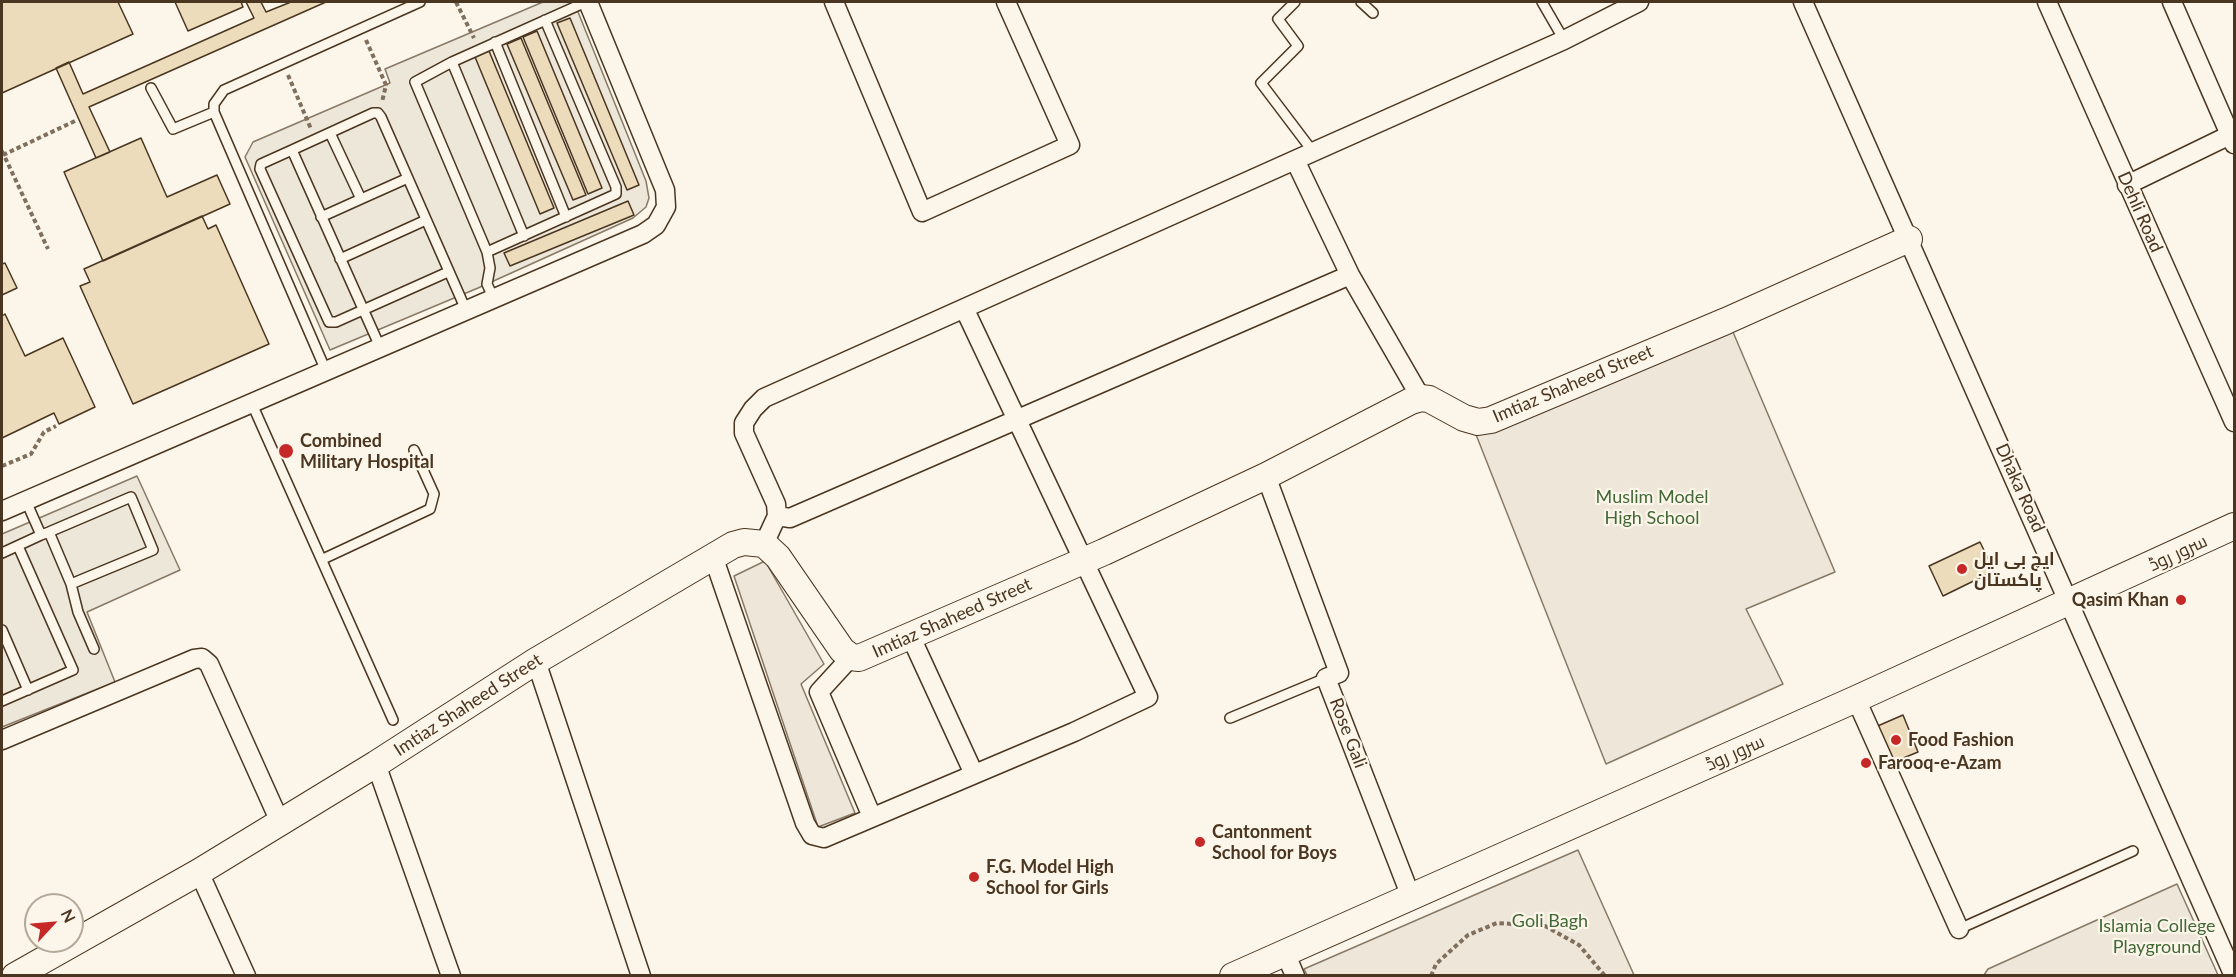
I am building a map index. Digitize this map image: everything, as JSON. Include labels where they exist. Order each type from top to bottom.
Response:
[{"type":"street","points":[[2,511],[642,234],[656,225],[666,207],[663,182],[587,2]]},
{"type":"street","points":[[834,2],[922,212],[1070,145],[1006,2]]},
{"type":"street","name":"Dhaka Road","points":[[1803,2],[2234,975]]},
{"type":"street","name":"Dehli Road","points":[[2047,2],[2235,422]]},
{"type":"street","points":[[2127,185],[2233,138],[2172,2]]},
{"type":"street","points":[[764,544],[777,516],[776,504],[744,433],[744,423],[753,408],[764,398],[1564,40],[1630,3]]},
{"type":"street","points":[[1295,160],[1350,275],[1421,398]]},
{"type":"street","name":"Imtiaz Shaheed Street","points":[[84,937],[199,872],[376,764],[536,661],[713,556],[744,542],[764,544],[778,557],[842,650],[851,657],[868,655],[1083,561],[1266,476],[1421,398],[1471,420],[1478,422],[1491,420],[1726,321],[1909,239]]},
{"type":"street","points":[[777,516],[790,518],[1019,421],[1350,275]]},
{"type":"street","points":[[713,556],[805,823],[812,835],[824,838],[1148,697],[965,310]]},
{"type":"street","name":"Rose Gali","points":[[1266,476],[1339,674],[1326,678],[1411,897]]},
{"type":"street","name":"سرور روڈ","points":[[1233,975],[2071,603],[2235,526]]},
{"type":"street","points":[[910,636],[974,774]]},
{"type":"street","points":[[851,657],[819,692],[872,818]]},
{"type":"street","points":[[2,740],[194,659],[202,658],[209,664],[280,822]]},
{"type":"street","points":[[536,661],[641,975]]},
{"type":"street","points":[[1856,699],[1959,928]]},
{"type":"street","points":[[376,764],[451,975]]},
{"type":"street","points":[[199,872],[246,975]]},
{"type":"street","points":[[1285,952],[1295,975]]},
{"type":"street","name":"Imtiaz Shaheed Street","points":[[15,975],[55,953]]},
{"type":"street","points":[[51,975],[62,953]]},
{"type":"street","points":[[2,960],[8,975]]},
{"type":"lane","points":[[326,371],[214,112],[218,97],[225,90],[420,2]]},
{"type":"lane","points":[[493,297],[487,284],[490,268],[487,252],[414,86],[416,80],[452,62],[587,2]]},
{"type":"lane","points":[[1295,2],[1278,19],[1298,46],[1261,83],[1314,153]]},
{"type":"lane","points":[[1361,2],[1373,13]]},
{"type":"lane","points":[[1542,2],[1564,40]]},
{"type":"lane","points":[[487,252],[614,196],[617,191],[545,20]]},
{"type":"lane","points":[[495,42],[566,217]]},
{"type":"lane","points":[[452,62],[524,236]]},
{"type":"lane","points":[[151,88],[173,129],[214,112]]},
{"type":"lane","points":[[448,272],[332,323],[322,308],[261,169],[261,164],[378,113],[466,310]]},
{"type":"lane","points":[[330,133],[361,199]]},
{"type":"lane","points":[[292,150],[380,347]]},
{"type":"lane","points":[[321,217],[408,178]]},
{"type":"lane","points":[[340,259],[426,220]]},
{"type":"lane","points":[[252,404],[393,720]]},
{"type":"lane","points":[[323,559],[430,509],[434,502],[434,494],[414,450]]},
{"type":"lane","points":[[2,553],[131,497],[153,550],[72,584]]},
{"type":"lane","points":[[26,501],[72,584],[78,612],[94,649]]},
{"type":"lane","points":[[2,702],[73,670],[18,546]]},
{"type":"lane","points":[[2,630],[28,690]]},
{"type":"lane","points":[[1230,718],[1326,678]]},
{"type":"lane","points":[[1959,928],[2133,851]]},
{"type":"path","points":[[456,2],[479,50]]},
{"type":"path","points":[[360,28],[386,85],[386,93],[378,113]]},
{"type":"path","points":[[283,63],[316,139]]},
{"type":"path","points":[[48,249],[2,153],[75,121]]},
{"type":"path","points":[[2,466],[31,454],[44,432],[56,426]]},
{"type":"path","points":[[1431,975],[1436,964],[1468,935],[1497,923],[1545,926],[1579,945],[1605,975]]},
{"type":"green space","name":"Muslim Model High School","points":[[1730,325],[1835,572],[1746,609],[1783,684],[1606,764],[1475,432]]},
{"type":"green space","points":[[765,561],[824,664],[801,684],[855,813],[818,827],[734,576]]},
{"type":"green space","name":"Goli Bagh","points":[[1578,850],[1634,975],[1307,975],[1304,969]]},
{"type":"green space","name":"Islamia College Playground","points":[[2177,884],[2218,975],[1984,975],[1988,969]]},
{"type":"shaded area","points":[[543,2],[574,2],[646,181],[649,198],[646,207],[633,218],[478,288],[330,350],[245,157],[253,142],[390,83],[385,69]]},
{"type":"shaded area","points":[[137,476],[180,570],[87,612],[115,682],[2,727],[2,534]]},
{"type":"building","points":[[2,2],[118,2],[133,34],[2,93]]},
{"type":"building","points":[[175,2],[241,2],[243,7],[188,31]]},
{"type":"building","points":[[246,2],[261,2],[266,12],[291,2],[326,2],[89,107],[110,152],[96,158],[56,68],[69,62],[83,94],[254,18]]},
{"type":"building","points":[[570,18],[639,185],[627,190],[557,23]]},
{"type":"building","points":[[537,31],[602,188],[588,194],[523,37]]},
{"type":"building","points":[[521,38],[586,195],[573,200],[507,44]]},
{"type":"building","points":[[489,51],[554,208],[540,214],[475,57]]},
{"type":"building","points":[[141,138],[167,197],[217,175],[230,204],[103,261],[64,172]]},
{"type":"building","points":[[628,201],[634,215],[510,266],[504,253]]},
{"type":"building","points":[[202,216],[208,229],[216,225],[269,344],[133,404],[80,286],[90,282],[84,269]]},
{"type":"building","points":[[5,263],[17,288],[2,295],[2,264]]},
{"type":"building","points":[[5,314],[25,356],[63,338],[95,407],[59,424],[54,413],[2,438],[2,316]]},
{"type":"building","name":"ایچ بی ایل پاکستان","points":[[1980,542],[1994,571],[1943,596],[1929,566]]},
{"type":"building","name":"Food Fashion","points":[[1903,715],[1918,752],[1889,764],[1873,728]]},
{"type":"place","name":"Combined Military Hospital","points":[[286,451]]},
{"type":"place","name":"ایچ بی ایل پاکستان","points":[[1962,569]]},
{"type":"place","name":"Qasim Khan","points":[[2181,600]]},
{"type":"place","name":"Food Fashion","points":[[1896,740]]},
{"type":"place","name":"Farooq-e-Azam","points":[[1866,763]]},
{"type":"place","name":"Cantonment School for Boys","points":[[1200,842]]},
{"type":"place","name":"F.G. Model High School for Girls","points":[[974,877]]}]
